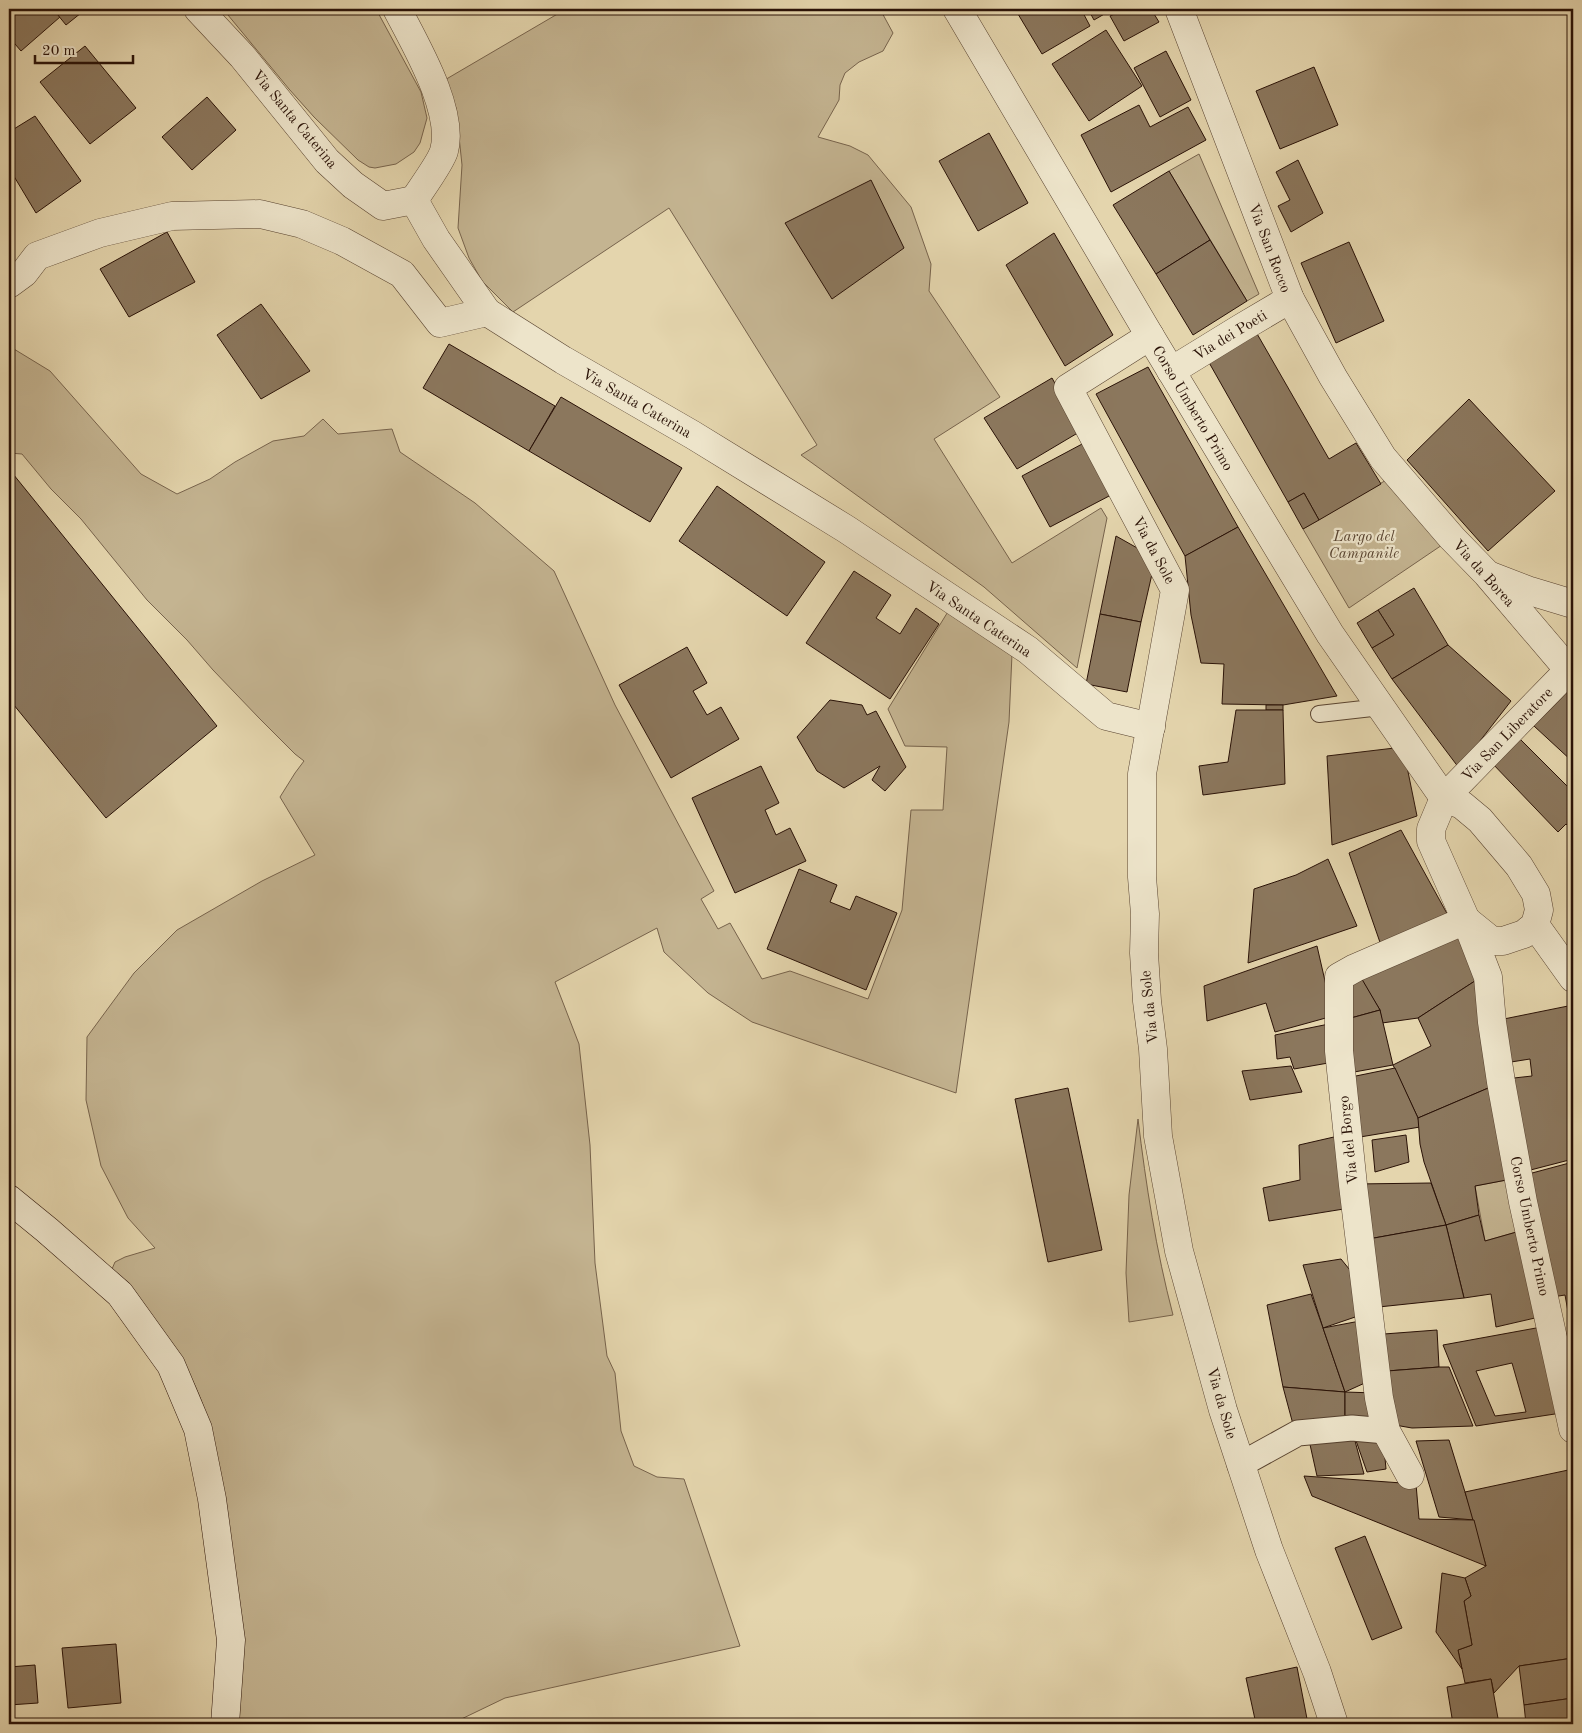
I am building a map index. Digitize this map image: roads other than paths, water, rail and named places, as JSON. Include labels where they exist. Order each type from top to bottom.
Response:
[{"type":"street","name":"Via Santa Caterina","points":[[198,9],[242,56],[327,161],[353,184],[382,206],[414,200],[436,239],[487,312],[563,360],[693,435],[846,529],[1028,650],[1106,716],[1151,727]]},
{"type":"street","points":[[397,9],[432,76],[446,126],[444,152],[414,200]]},
{"type":"street","name":"Corso Umberto Primo","points":[[957,9],[1150,336],[1330,634],[1444,798],[1430,829],[1431,841],[1462,922],[1488,977],[1492,1022],[1523,1202],[1572,1418]]},
{"type":"street","name":"Via San Rocco","points":[[1179,9],[1290,299],[1333,377],[1382,458],[1394,472]]},
{"type":"street","points":[[9,284],[24,273],[37,256],[100,233],[172,216],[260,214],[302,224],[342,241],[402,274],[440,323],[487,312]]},
{"type":"street","name":"Via dei Poeti","points":[[1171,371],[1290,299]]},
{"type":"street","name":"Via da Sole","points":[[1150,336],[1068,388],[1175,590],[1142,774],[1144,953],[1153,1049],[1158,1136],[1179,1251],[1240,1465],[1268,1550],[1317,1672],[1334,1724]]},
{"type":"street","name":"Via da Borea","points":[[1394,472],[1452,538],[1487,574],[1571,672]]},
{"type":"street","points":[[1487,574],[1530,591],[1573,604]]},
{"type":"street","name":"Via San Liberatore","points":[[1444,798],[1571,672]]},
{"type":"street","points":[[1444,798],[1462,805],[1480,820],[1518,866],[1536,894],[1539,910],[1535,926],[1524,934],[1503,941],[1492,941],[1462,922]]},
{"type":"street","name":"Via del Borgo","points":[[1386,1430],[1379,1398],[1374,1359],[1339,1051],[1338,978],[1354,968],[1462,922]]},
{"type":"street","points":[[1535,926],[1573,978]]},
{"type":"street","points":[[9,1199],[120,1294],[171,1364],[198,1429],[212,1499],[231,1640],[225,1724]]},
{"type":"street","points":[[1240,1465],[1298,1433],[1352,1428],[1386,1430],[1410,1475]]},
{"type":"lane","points":[[1319,714],[1381,707]]},
{"type":"park label","name":"Largo del Campanile","points":[[1364,544]]}]
